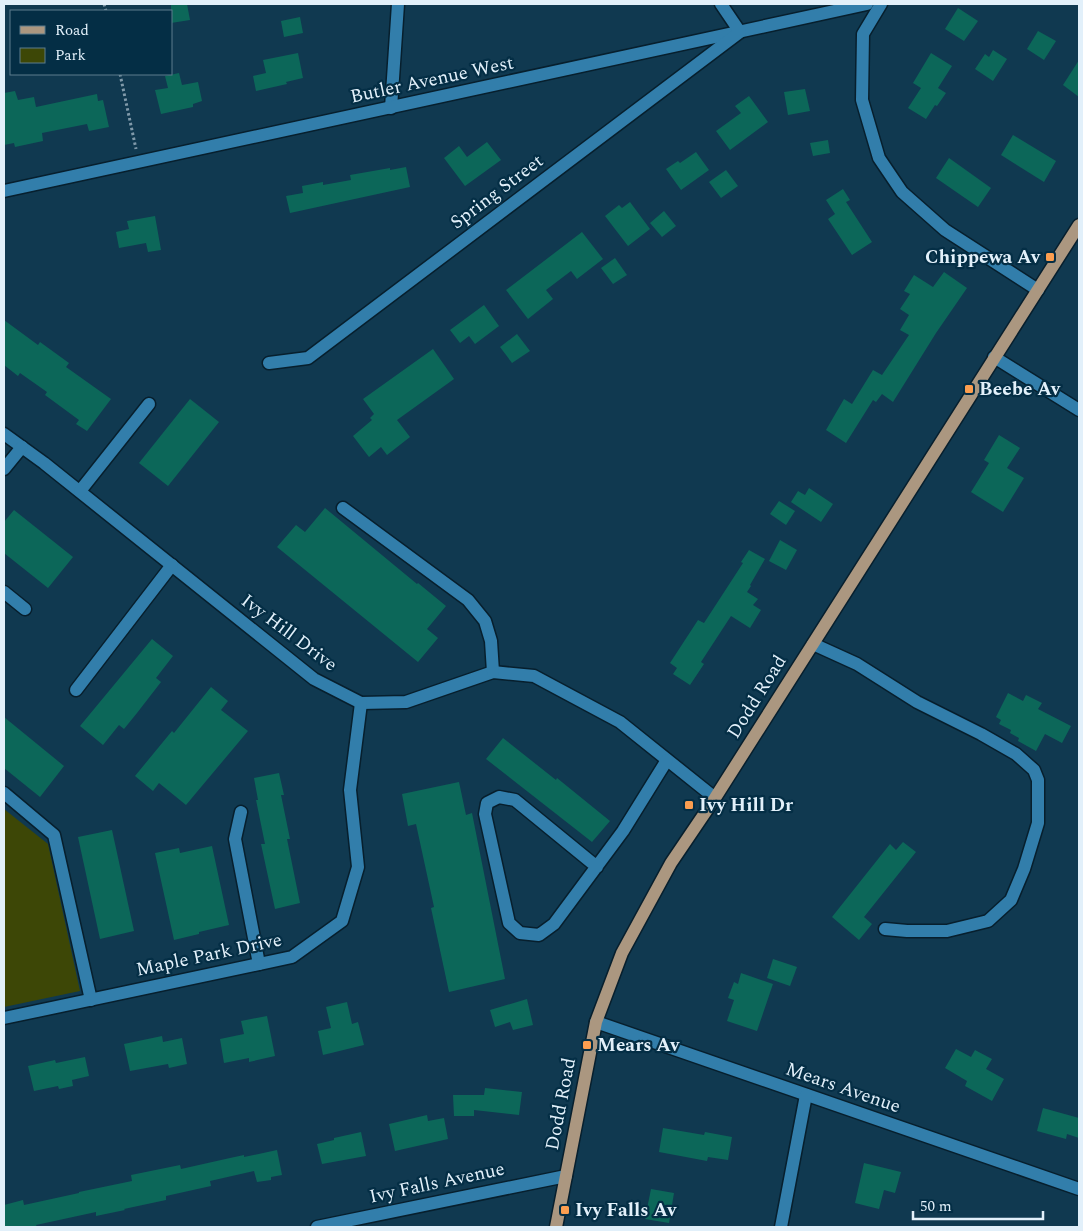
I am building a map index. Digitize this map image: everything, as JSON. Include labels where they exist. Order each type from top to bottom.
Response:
[{"type":"main road","name":"Dodd Road","points":[[556,1227],[596,1022],[622,953],[671,863],[715,798],[1079,225]]},
{"type":"street","points":[[391,108],[398,4]]},
{"type":"street","points":[[721,4],[740,32]]},
{"type":"street","name":"Butler Avenue West","points":[[4,191],[867,4]]},
{"type":"street","points":[[881,4],[863,34],[862,100],[879,158],[902,192],[945,230],[1038,290]]},
{"type":"street","name":"Spring Street","points":[[269,363],[308,358],[740,32]]},
{"type":"street","points":[[994,357],[1079,410]]},
{"type":"street","points":[[80,492],[149,404]]},
{"type":"street","name":"Ivy Hill Drive","points":[[4,434],[80,492],[314,679],[361,702],[406,702],[493,672],[534,676],[620,722],[715,798]]},
{"type":"street","points":[[4,469],[22,447]]},
{"type":"street","points":[[343,508],[468,600],[485,621],[491,641],[493,672]]},
{"type":"street","points":[[76,690],[172,565]]},
{"type":"street","points":[[4,592],[25,609]]},
{"type":"street","points":[[813,644],[858,664],[917,702],[1016,754],[1034,770],[1038,780],[1038,823],[1024,869],[1011,900],[988,921],[947,931],[884,929]]},
{"type":"street","name":"Maple Park Drive","points":[[4,1018],[292,957],[342,921],[358,867],[350,790],[361,702]]},
{"type":"street","points":[[597,867],[515,800],[499,797],[487,803],[485,814],[509,923],[520,933],[539,935],[554,924],[597,867],[623,831],[668,760]]},
{"type":"street","points":[[4,793],[54,835],[91,1000]]},
{"type":"street","points":[[241,812],[235,839],[260,964]]},
{"type":"street","name":"Mears Avenue","points":[[596,1022],[1079,1189]]},
{"type":"street","points":[[781,1227],[806,1096]]},
{"type":"street","name":"Ivy Falls Avenue","points":[[317,1227],[566,1176]]},
{"type":"path","points":[[120,75],[139,162]]},
{"type":"green space","points":[[4,809],[48,844],[80,991],[4,1007]]},
{"type":"building","points":[[171,4],[187,4],[190,20],[172,23]]},
{"type":"building","points":[[958,8],[978,21],[964,41],[945,29]]},
{"type":"building","points":[[300,17],[303,33],[284,37],[281,21]]},
{"type":"building","points":[[1038,31],[1056,41],[1044,60],[1027,49]]},
{"type":"building","points":[[993,50],[1007,59],[993,81],[975,69],[985,54],[989,57]]},
{"type":"building","points":[[298,53],[303,78],[286,82],[287,84],[256,91],[253,76],[266,73],[263,60]]},
{"type":"building","points":[[931,53],[952,66],[938,88],[946,93],[926,119],[908,108],[921,88],[913,83]]},
{"type":"building","points":[[1079,60],[1079,97],[1063,85]]},
{"type":"building","points":[[179,73],[182,85],[198,82],[202,101],[193,104],[193,107],[161,114],[155,90],[168,88],[165,76]]},
{"type":"building","points":[[805,89],[810,111],[788,115],[784,92]]},
{"type":"building","points":[[15,91],[18,100],[34,97],[36,107],[97,94],[98,101],[103,100],[109,127],[89,131],[87,124],[42,133],[43,141],[15,147],[14,143],[4,145],[4,93]]},
{"type":"building","points":[[749,96],[768,122],[730,150],[716,131],[741,113],[735,106]]},
{"type":"building","points":[[1013,135],[1056,161],[1044,182],[1001,155]]},
{"type":"building","points":[[828,140],[830,153],[813,156],[810,143]]},
{"type":"building","points":[[487,142],[501,160],[465,186],[444,158],[459,146],[467,157]]},
{"type":"building","points":[[696,152],[709,170],[681,190],[666,169],[678,161],[680,163]]},
{"type":"building","points":[[949,158],[991,188],[978,207],[936,178]]},
{"type":"building","points":[[406,167],[410,187],[290,213],[286,196],[303,193],[302,186],[323,182],[323,185],[351,180],[350,175]]},
{"type":"building","points":[[726,170],[738,186],[721,198],[709,182]]},
{"type":"building","points":[[843,189],[850,200],[846,202],[872,242],[852,255],[828,219],[835,214],[826,200]]},
{"type":"building","points":[[630,202],[650,229],[628,246],[605,216],[619,205],[622,208]]},
{"type":"building","points":[[664,211],[676,226],[662,237],[650,223]]},
{"type":"building","points":[[155,216],[161,250],[148,252],[146,243],[119,248],[116,232],[129,229],[127,221]]},
{"type":"building","points":[[582,232],[603,259],[577,279],[571,271],[546,290],[553,299],[528,319],[506,290]]},
{"type":"building","points":[[615,258],[627,275],[613,284],[601,268]]},
{"type":"building","points":[[944,272],[967,288],[936,333],[893,402],[882,394],[876,402],[873,400],[846,443],[826,430],[844,399],[852,404],[873,370],[882,375],[909,335],[900,330],[909,315],[900,309],[910,294],[904,291],[914,275],[933,287]]},
{"type":"building","points":[[484,305],[499,326],[475,344],[469,336],[460,343],[450,330]]},
{"type":"building","points":[[4,320],[38,345],[40,342],[69,363],[66,367],[111,399],[87,431],[76,424],[79,420],[45,395],[47,392],[20,373],[18,376],[4,365]]},
{"type":"building","points":[[517,334],[530,351],[512,363],[500,347]]},
{"type":"building","points":[[433,349],[454,379],[397,420],[410,437],[387,455],[381,447],[369,457],[353,436],[372,420],[370,418],[374,414],[363,399]]},
{"type":"building","points":[[190,399],[219,422],[168,486],[139,463]]},
{"type":"building","points":[[999,435],[1020,448],[1007,468],[1024,478],[1003,512],[971,492],[989,463],[984,460]]},
{"type":"building","points":[[809,488],[833,504],[821,522],[791,502],[798,491],[805,495]]},
{"type":"building","points":[[779,501],[795,511],[786,525],[770,514]]},
{"type":"building","points":[[325,508],[446,606],[427,629],[438,638],[418,662],[277,547],[296,525],[305,532]]},
{"type":"building","points":[[14,510],[73,557],[48,588],[4,553],[4,522]]},
{"type":"building","points":[[780,540],[797,550],[786,570],[769,561]]},
{"type":"building","points":[[749,550],[765,559],[747,592],[758,599],[753,605],[761,610],[750,628],[731,616],[701,662],[704,664],[690,685],[673,674],[677,668],[670,663],[698,620],[704,623],[743,563],[741,562]]},
{"type":"building","points":[[152,639],[173,656],[156,678],[161,682],[124,729],[119,725],[103,745],[80,726]]},
{"type":"building","points":[[211,687],[228,701],[221,710],[248,731],[186,805],[159,783],[153,791],[135,776],[172,731],[174,733]]},
{"type":"building","points":[[1008,693],[1023,701],[1026,695],[1042,703],[1038,709],[1071,726],[1062,743],[1045,734],[1036,751],[1018,741],[1019,738],[1010,733],[1011,730],[999,724],[1001,720],[996,717]]},
{"type":"building","points":[[4,717],[64,766],[40,797],[4,768]]},
{"type":"building","points":[[503,738],[610,821],[592,842],[486,759]]},
{"type":"building","points":[[279,773],[284,795],[281,795],[290,839],[287,839],[300,903],[275,909],[261,844],[265,844],[256,800],[258,800],[254,778]]},
{"type":"building","points":[[459,782],[466,815],[472,813],[505,979],[449,992],[431,908],[434,907],[416,824],[408,826],[402,794]]},
{"type":"building","points":[[112,830],[134,931],[100,939],[78,837]]},
{"type":"building","points":[[903,842],[916,852],[864,917],[872,924],[859,940],[832,917],[890,844],[896,850]]},
{"type":"building","points":[[212,846],[229,925],[174,940],[155,853],[179,848],[180,853]]},
{"type":"building","points":[[773,959],[797,967],[790,986],[767,978]]},
{"type":"building","points":[[741,973],[773,984],[757,1031],[727,1021],[734,1000],[728,998],[734,982],[738,984]]},
{"type":"building","points":[[527,999],[533,1025],[513,1030],[510,1022],[495,1027],[490,1010]]},
{"type":"building","points":[[347,1002],[352,1024],[358,1022],[364,1045],[323,1055],[318,1031],[331,1028],[326,1007]]},
{"type":"building","points":[[267,1016],[275,1056],[249,1062],[249,1058],[224,1063],[220,1039],[244,1034],[241,1021]]},
{"type":"building","points":[[162,1036],[163,1042],[182,1038],[187,1064],[169,1068],[168,1064],[130,1071],[124,1044]]},
{"type":"building","points":[[956,1049],[971,1057],[975,1050],[992,1059],[986,1069],[1004,1079],[992,1101],[965,1086],[967,1081],[945,1068]]},
{"type":"building","points":[[85,1057],[89,1076],[72,1080],[73,1086],[59,1089],[58,1086],[34,1091],[28,1066],[55,1060],[56,1063]]},
{"type":"building","points":[[485,1088],[522,1092],[519,1115],[474,1110],[474,1116],[454,1116],[453,1095],[484,1095]]},
{"type":"building","points":[[1043,1108],[1079,1118],[1079,1138],[1067,1134],[1066,1139],[1037,1131]]},
{"type":"building","points":[[427,1115],[428,1121],[444,1118],[448,1139],[395,1151],[389,1124]]},
{"type":"building","points":[[663,1128],[704,1135],[705,1132],[732,1137],[728,1160],[708,1157],[707,1161],[659,1152]]},
{"type":"building","points":[[361,1132],[366,1156],[322,1164],[317,1144]]},
{"type":"building","points":[[277,1150],[282,1175],[271,1177],[271,1180],[257,1182],[254,1171],[210,1181],[211,1186],[166,1196],[166,1200],[125,1210],[96,1216],[96,1212],[36,1225],[37,1227],[4,1227],[4,1205],[23,1200],[24,1205],[132,1181],[131,1175],[180,1165],[181,1169],[244,1155],[244,1157]]},
{"type":"building","points":[[864,1163],[901,1172],[895,1193],[884,1190],[879,1209],[855,1203]]},
{"type":"building","points":[[651,1189],[674,1193],[669,1223],[645,1219]]},
{"type":"place","name":"Chippewa Av","points":[[1050,257]]},
{"type":"place","name":"Beebe Av","points":[[969,389]]},
{"type":"place","name":"Ivy Hill Dr","points":[[689,805]]},
{"type":"place","name":"Mears Av","points":[[587,1045]]},
{"type":"place","name":"Ivy Falls Av","points":[[565,1210]]}]
